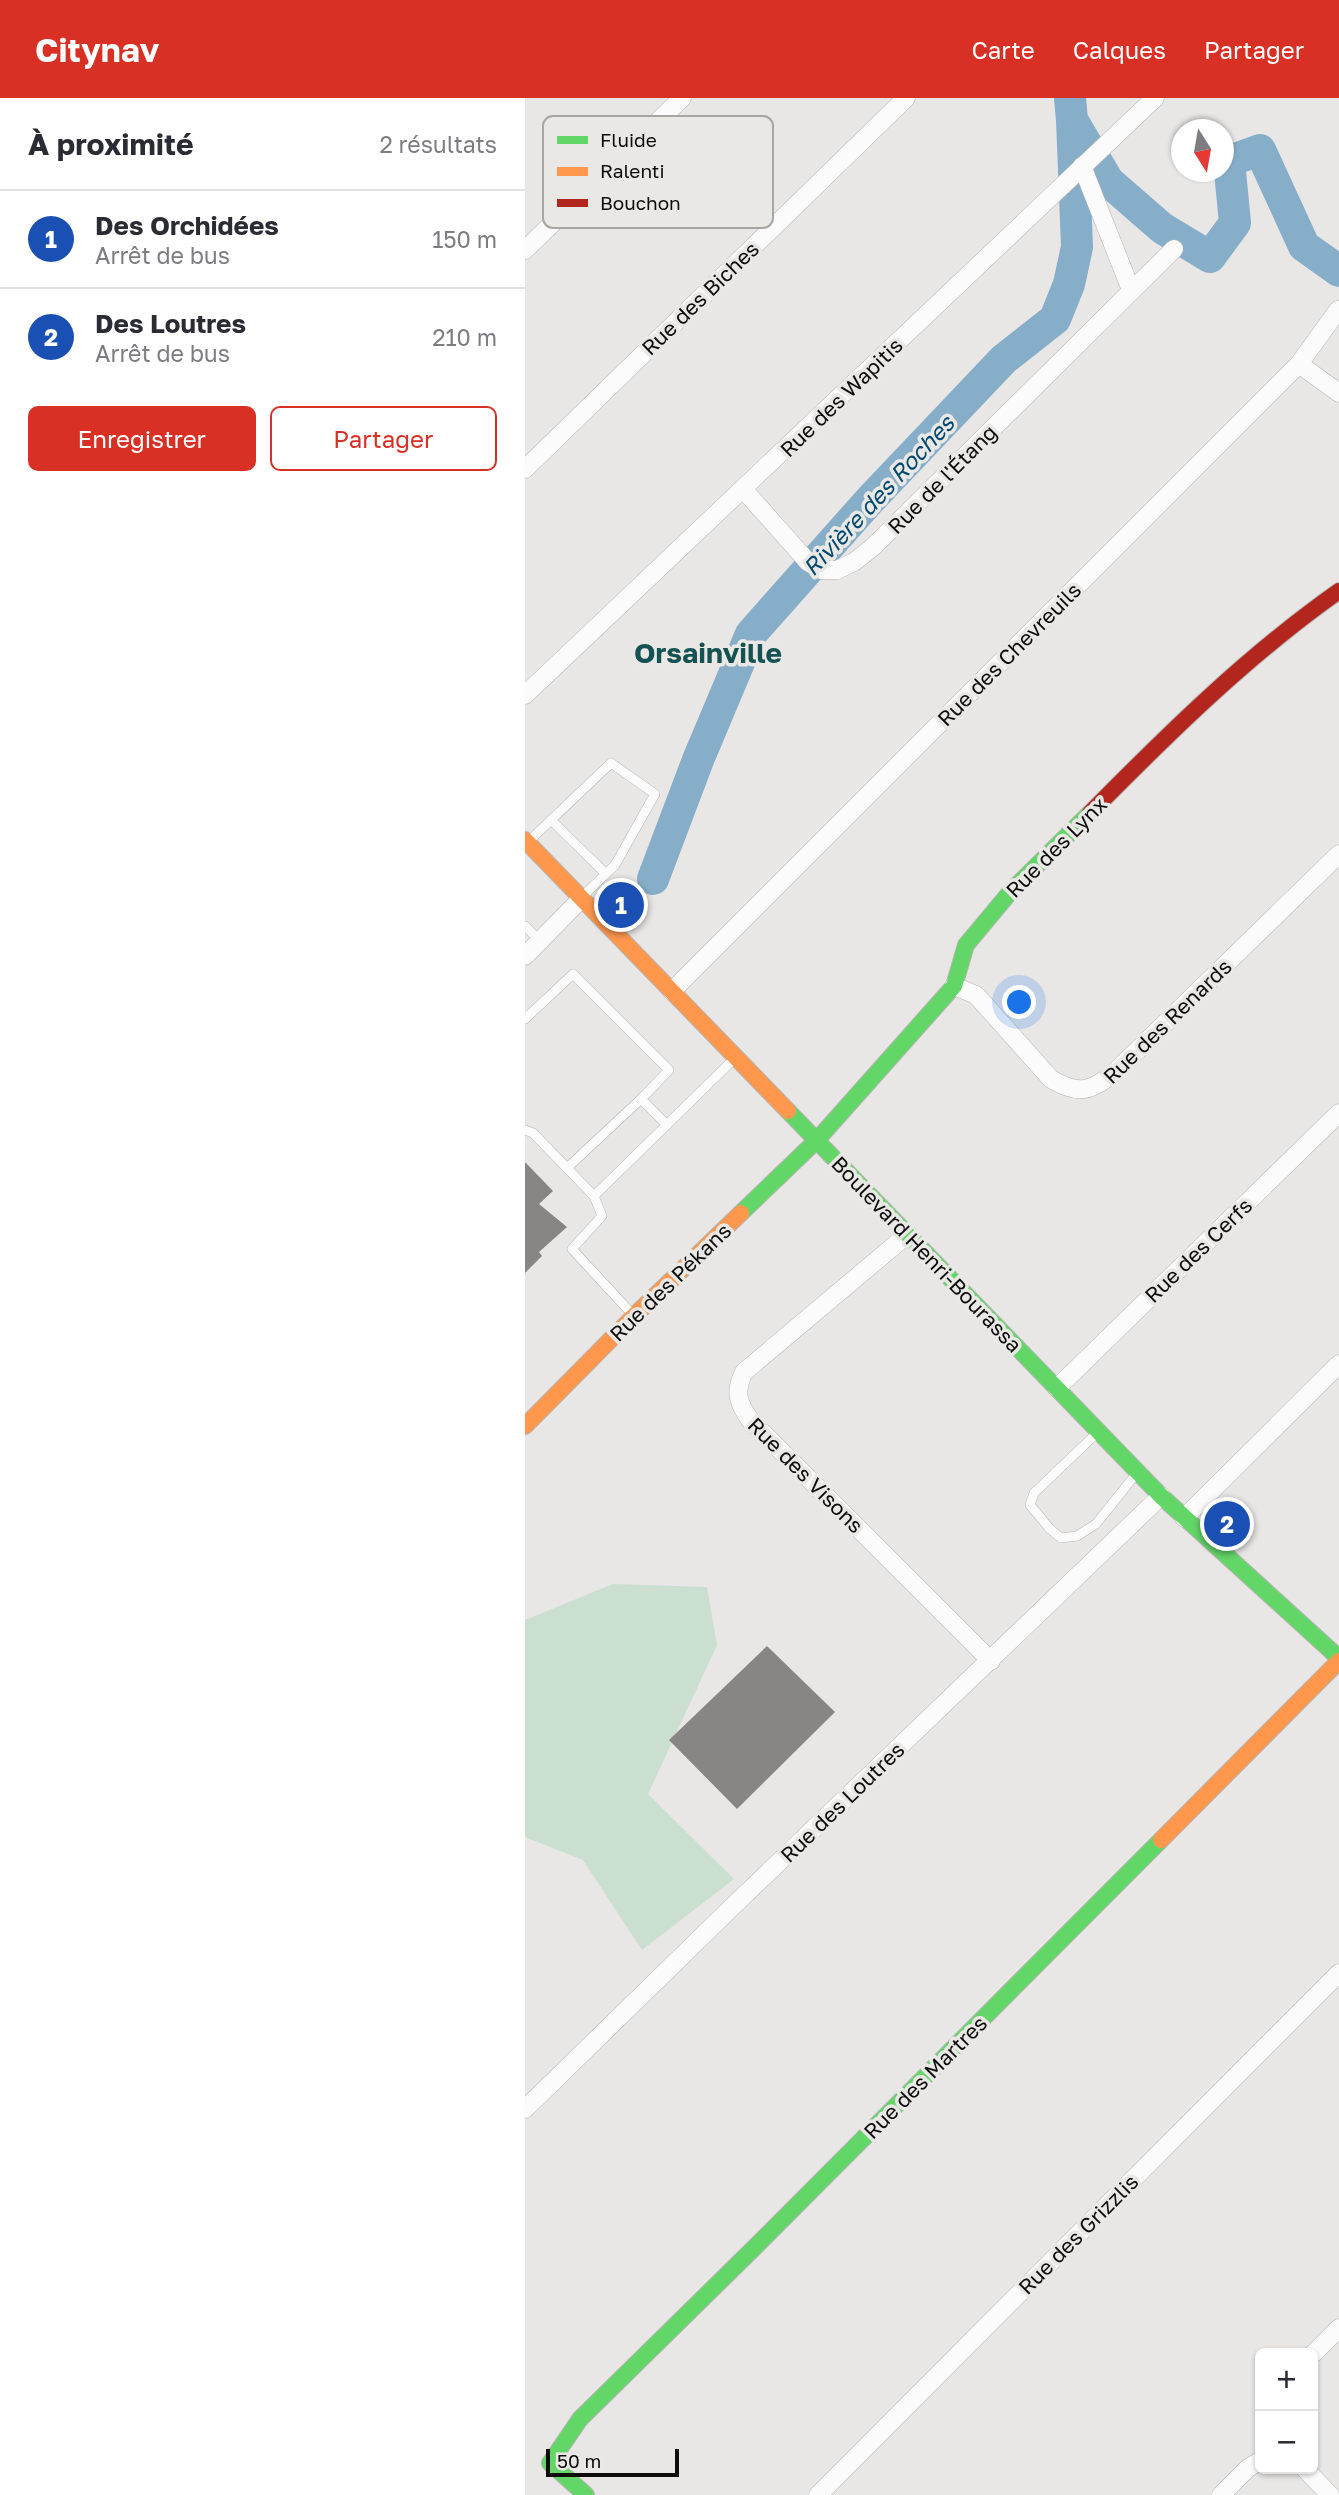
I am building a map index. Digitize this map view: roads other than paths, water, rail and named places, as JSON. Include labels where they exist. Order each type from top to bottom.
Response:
[{"type":"street","points":[[663,116],[682,98]]},
{"type":"street","name":"Rue des Biches","points":[[773,228],[906,98]]},
{"type":"street","name":"Rue des Wapitis","points":[[525,695],[1155,98]]},
{"type":"street","points":[[1082,166],[1131,290]]},
{"type":"street","points":[[525,250],[548,228]]},
{"type":"street","name":"Rue des Biches","points":[[525,469],[772,228]]},
{"type":"street","name":"Rue de l'Étang","points":[[744,490],[815,566],[837,570],[854,562],[874,546],[1174,250]]},
{"type":"street","name":"Rue des Chevreuils","points":[[672,991],[1299,364],[1338,310]]},
{"type":"street","points":[[1299,364],[1339,393]]},
{"type":"street","name":"Rue des Lynx","points":[[817,1140],[954,986],[966,945],[1012,890],[1193,710],[1339,591]]},
{"type":"street","name":"Boulevard Henri-Bourassa","points":[[526,841],[1161,1496],[1339,1660]]},
{"type":"street","name":"Rue des Renards","points":[[954,986],[976,995],[1051,1079],[1066,1088],[1082,1090],[1097,1086],[1114,1073],[1339,854]]},
{"type":"street","points":[[525,956],[582,898]]},
{"type":"street","name":"Rue des Cerfs","points":[[1057,1388],[1339,1113]]},
{"type":"street","name":"Rue des Pékans","points":[[525,1426],[634,1316],[817,1140]]},
{"type":"street","name":"Rue des Visons","points":[[908,1234],[744,1372],[737,1385],[737,1399],[751,1421],[991,1661]]},
{"type":"street","points":[[1184,1518],[1339,1364]]},
{"type":"street","name":"Rue des Loutres","points":[[525,2109],[1161,1496]]},
{"type":"street","name":"Rue des Martres","points":[[586,2495],[550,2463],[580,2420],[1339,1660]]},
{"type":"street","name":"Rue des Grizzlis","points":[[818,2495],[1339,1973]]},
{"type":"street","points":[[1318,2349],[1339,2328]]},
{"type":"street","points":[[1221,2495],[1255,2463]]},
{"type":"street","points":[[1310,2474],[1330,2495]]},
{"type":"lane","points":[[526,841],[611,762],[655,794],[615,864],[582,898]]},
{"type":"lane","points":[[551,820],[606,874]]},
{"type":"lane","points":[[525,926],[540,941]]},
{"type":"lane","points":[[525,1019],[573,974],[669,1070],[567,1168]]},
{"type":"lane","points":[[594,1196],[736,1057]]},
{"type":"lane","points":[[641,1099],[667,1125]]},
{"type":"lane","points":[[525,1130],[533,1133],[594,1196],[602,1216],[572,1249],[634,1316]]},
{"type":"lane","points":[[1099,1431],[1034,1493],[1030,1505],[1051,1529],[1061,1538],[1077,1536],[1096,1524],[1138,1472]]},
{"type":"waterway","points":[[1070,98],[1072,120],[1108,181],[1162,228],[1210,257],[1235,223],[1229,161],[1260,150],[1304,246],[1339,271]]},
{"type":"waterway","name":"Rivière des Roches","points":[[653,879],[698,760],[751,634],[870,500],[1004,359],[1055,319],[1069,284],[1077,247],[1072,120]]},
{"type":"place","name":"Des Orchidées","points":[[621,905]]},
{"type":"place","name":"Des Loutres","points":[[1227,1524]]},
{"type":"district","name":"Orsainville","points":[[708,652]]}]
